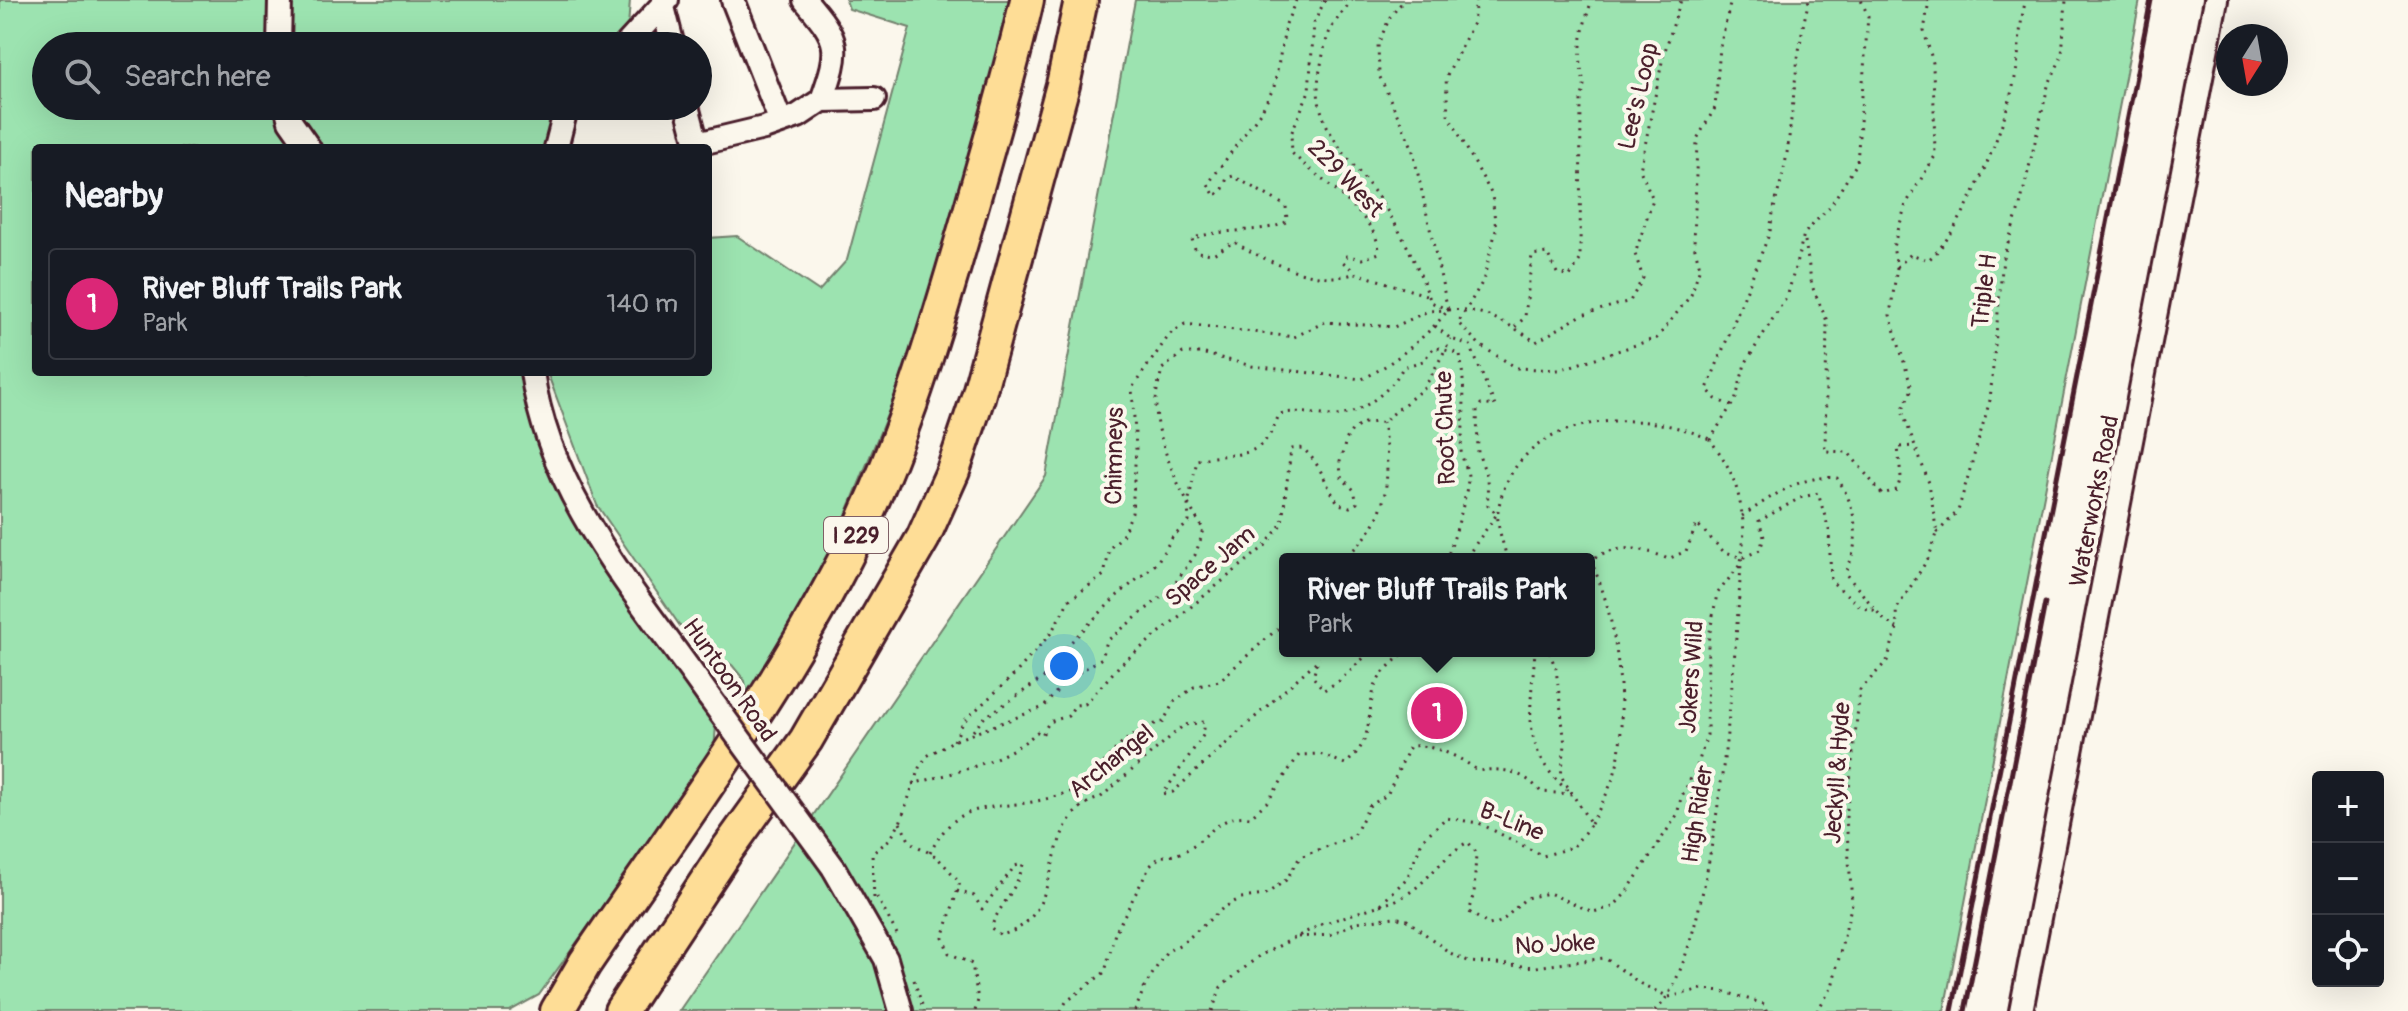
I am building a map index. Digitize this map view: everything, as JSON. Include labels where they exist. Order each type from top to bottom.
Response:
[{"type":"highway","name":"I 229","points":[[557,1011],[794,651],[836,576],[887,470],[943,305],[1027,0]]},
{"type":"highway","name":"I 229","points":[[621,1011],[727,850],[806,740],[923,538],[953,471],[978,397],[1063,85],[1081,0]]},
{"type":"street","points":[[279,32],[280,0]]},
{"type":"street","points":[[733,0],[781,122]]},
{"type":"street","points":[[805,0],[832,32],[835,41],[830,78],[822,100]]},
{"type":"street","name":"Waterworks Road","points":[[2021,1011],[2216,0]]},
{"type":"street","points":[[638,32],[665,3]]},
{"type":"street","points":[[665,3],[670,32]]},
{"type":"street","points":[[691,120],[697,144],[781,122],[822,100],[874,99]]},
{"type":"street","points":[[290,120],[306,144]]},
{"type":"street","points":[[557,144],[563,120]]},
{"type":"street","name":"Huntoon Road","points":[[533,376],[539,418],[574,501],[600,547],[833,867],[886,959],[901,1011]]},
{"type":"path","points":[[1296,0],[1286,24],[1274,87],[1262,110],[1208,184],[1215,196],[1223,189],[1227,178],[1233,176],[1286,206],[1287,221],[1278,229],[1227,229],[1192,239],[1196,252],[1213,254],[1234,242],[1287,267],[1340,279],[1356,273],[1429,296]]},
{"type":"path","name":"229 West","points":[[1325,0],[1314,23],[1309,91],[1291,134],[1292,153],[1318,180],[1356,208],[1379,240],[1379,253],[1363,259],[1347,256],[1343,262],[1356,273]]},
{"type":"path","points":[[1352,0],[1322,44],[1315,85],[1321,116],[1332,139],[1381,202],[1409,247],[1431,302],[1448,310]]},
{"type":"path","points":[[1404,0],[1390,17],[1378,44],[1379,75],[1412,147],[1431,221],[1434,260],[1448,310]]},
{"type":"path","points":[[1476,0],[1473,23],[1446,78],[1448,114],[1492,195],[1496,230],[1483,281],[1458,323],[1481,346],[1517,368],[1559,370],[1657,338],[1691,295],[1700,267],[1694,245],[1697,139],[1715,108],[1720,47],[1731,0]]},
{"type":"path","name":"Lee's Loop","points":[[1515,327],[1525,317],[1532,255],[1547,253],[1557,273],[1570,276],[1580,260],[1581,98],[1586,86],[1581,69],[1582,30],[1592,0]]},
{"type":"path","name":"Lee's Loop","points":[[1448,310],[1465,308],[1515,327],[1536,342],[1582,315],[1630,301],[1643,278],[1635,254],[1653,199],[1640,170],[1663,57],[1681,0]]},
{"type":"path","points":[[1731,406],[1716,399],[1707,389],[1770,232],[1773,204],[1786,156],[1802,28],[1809,0]]},
{"type":"path","points":[[1469,553],[1497,514],[1521,460],[1551,433],[1594,422],[1657,423],[1688,429],[1710,440],[1731,406],[1745,364],[1788,294],[1804,234],[1831,205],[1857,163],[1868,16],[1861,0]]},
{"type":"path","points":[[1929,0],[1924,31],[1933,63],[1935,156],[1906,204],[1893,247],[1897,267],[1890,315],[1912,389],[1902,411],[1929,483],[1937,534]]},
{"type":"path","name":"Triple H","points":[[1897,267],[1911,254],[1928,260],[1943,249],[1986,167],[2017,69],[2020,21],[2026,0]]},
{"type":"path","name":"Triple H","points":[[1937,534],[1958,511],[1990,400],[2003,258],[2020,206],[2048,86],[2062,56],[2066,0]]},
{"type":"path","points":[[1804,234],[1812,286],[1827,321],[1825,451],[1848,452],[1882,494],[1897,490],[1901,477],[1898,447],[1915,446]]},
{"type":"path","points":[[860,912],[876,896],[872,854],[891,838],[900,823],[912,784],[927,756],[953,741],[1044,707],[1065,681],[1102,658],[1107,641],[1171,589],[1195,555],[1204,530],[1188,504],[1164,443],[1155,401],[1162,369],[1183,353],[1201,353],[1252,366],[1362,379],[1377,373],[1435,326],[1448,310]]},
{"type":"path","name":"Chimneys","points":[[953,741],[964,721],[1015,674],[1051,633],[1069,600],[1104,575],[1110,548],[1122,536],[1132,513],[1136,448],[1132,388],[1170,334],[1185,324],[1294,337],[1325,322],[1394,327],[1428,311],[1448,310]]},
{"type":"path","points":[[1435,326],[1451,339],[1470,345],[1495,406],[1481,404],[1477,410],[1478,453],[1487,476],[1488,506],[1497,514],[1506,553]]},
{"type":"path","name":"Space Jam","points":[[912,784],[970,767],[1024,744],[1037,732],[1042,735],[1049,722],[1068,716],[1075,705],[1085,704],[1120,665],[1265,546],[1282,523],[1291,449],[1302,448],[1317,460],[1326,486],[1339,504],[1350,507],[1357,503],[1354,490],[1341,477],[1340,462],[1346,440],[1352,430],[1364,423],[1383,422],[1425,387],[1451,339]]},
{"type":"path","name":"Root Chute","points":[[971,734],[984,718],[1055,670],[1068,645],[1128,586],[1156,564],[1172,538],[1189,522],[1188,504],[1197,460],[1216,455],[1239,457],[1271,436],[1279,414],[1298,410],[1343,415],[1383,393],[1397,382],[1403,367],[1423,361],[1434,347],[1460,354],[1466,411],[1460,448],[1468,476],[1464,504],[1456,520],[1448,553]]},
{"type":"path","points":[[1350,553],[1379,521],[1389,476],[1383,422]]},
{"type":"path","name":"High Rider","points":[[1655,1011],[1669,997],[1686,957],[1707,863],[1735,665],[1742,516],[1731,467],[1710,440]]},
{"type":"path","points":[[1742,516],[1796,483],[1819,476],[1837,478],[1850,496],[1855,523],[1856,548],[1845,573],[1897,628]]},
{"type":"path","points":[[1595,557],[1604,551],[1632,546],[1668,559],[1686,551],[1697,524],[1723,551],[1741,561],[1760,550],[1764,537],[1759,521],[1800,498],[1818,493],[1829,530],[1831,581],[1862,608],[1878,611]]},
{"type":"path","name":"Jeckyll & Hyde","points":[[1817,1011],[1832,987],[1852,903],[1846,817],[1860,690],[1887,661],[1897,628],[1896,610],[1929,557],[1937,534]]},
{"type":"path","name":"Jokers Wild","points":[[1380,905],[1397,902],[1426,882],[1454,849],[1468,842],[1476,852],[1474,896],[1469,912],[1489,925],[1501,922],[1526,898],[1549,893],[1593,912],[1613,907],[1626,893],[1677,815],[1698,764],[1707,735],[1708,642],[1717,594],[1741,561]]},
{"type":"path","points":[[1591,824],[1603,803],[1619,756],[1618,675],[1604,588],[1595,570]]},
{"type":"path","points":[[930,853],[943,828],[962,815],[993,805],[1019,804],[1091,784],[1101,763],[1144,726],[1163,722],[1174,702],[1194,687],[1219,681],[1279,627]]},
{"type":"path","points":[[1320,658],[1313,677],[1324,690],[1339,681],[1365,657]]},
{"type":"path","points":[[1061,1011],[1066,1002],[1105,972],[1115,933],[1150,866],[1161,856],[1173,857],[1193,845],[1217,822],[1237,815],[1250,817],[1268,801],[1299,755],[1320,754],[1345,764],[1360,753],[1368,732],[1375,687],[1387,667],[1400,657]]},
{"type":"path","points":[[1535,657],[1529,728],[1551,773],[1572,794]]},
{"type":"path","name":"B-Line","points":[[1212,1011],[1221,987],[1259,956],[1322,924],[1380,905],[1407,878],[1423,839],[1446,818],[1479,823],[1543,856],[1573,847],[1591,824],[1561,776],[1565,745],[1556,669],[1551,657]]},
{"type":"path","name":"Archangel","points":[[957,891],[974,896],[982,909],[1015,866],[1023,864],[1016,885],[991,928],[1001,935],[1019,929],[1042,904],[1065,826],[1084,802],[1100,798],[1184,725],[1204,722],[1204,734],[1163,794],[1173,792],[1320,658]]},
{"type":"path","points":[[1135,1011],[1145,986],[1166,952],[1183,943],[1223,908],[1241,898],[1265,895],[1286,880],[1300,857],[1335,846],[1354,836],[1369,806],[1387,795],[1410,746],[1430,744],[1452,758],[1463,759],[1478,771],[1495,768],[1528,777],[1541,792],[1572,794]]},
{"type":"path","points":[[900,823],[910,842],[930,853],[960,882],[943,938],[949,953],[972,964],[978,1000],[975,1011]]},
{"type":"path","name":"No Joke","points":[[1295,937],[1330,935],[1356,922],[1394,917],[1407,920],[1450,953],[1470,962],[1536,967],[1605,958],[1641,984],[1669,997]]},
{"type":"path","points":[[1669,997],[1702,989],[1722,991],[1756,1000],[1764,1004],[1766,1011]]},
{"type":"green space","points":[[0,0],[630,0],[626,32],[32,32],[32,120],[573,120],[562,144],[32,144],[32,376],[523,376],[538,437],[716,725],[714,751],[539,995],[510,1011],[0,1011]]},
{"type":"green space","points":[[846,0],[1011,0],[994,86],[935,298],[816,588],[748,703],[745,681],[732,665],[691,642],[597,505],[549,376],[712,376],[712,238],[737,236],[819,291],[847,260],[910,28],[849,9]]},
{"type":"green space","points":[[1135,0],[2140,0],[1944,1011],[679,1011],[1046,476]]},
{"type":"railway","points":[[1952,1011],[2151,0]]},
{"type":"railway","points":[[1965,1011],[2045,603]]},
{"type":"place","name":"River Bluff Trails Park","points":[[1437,713]]}]
